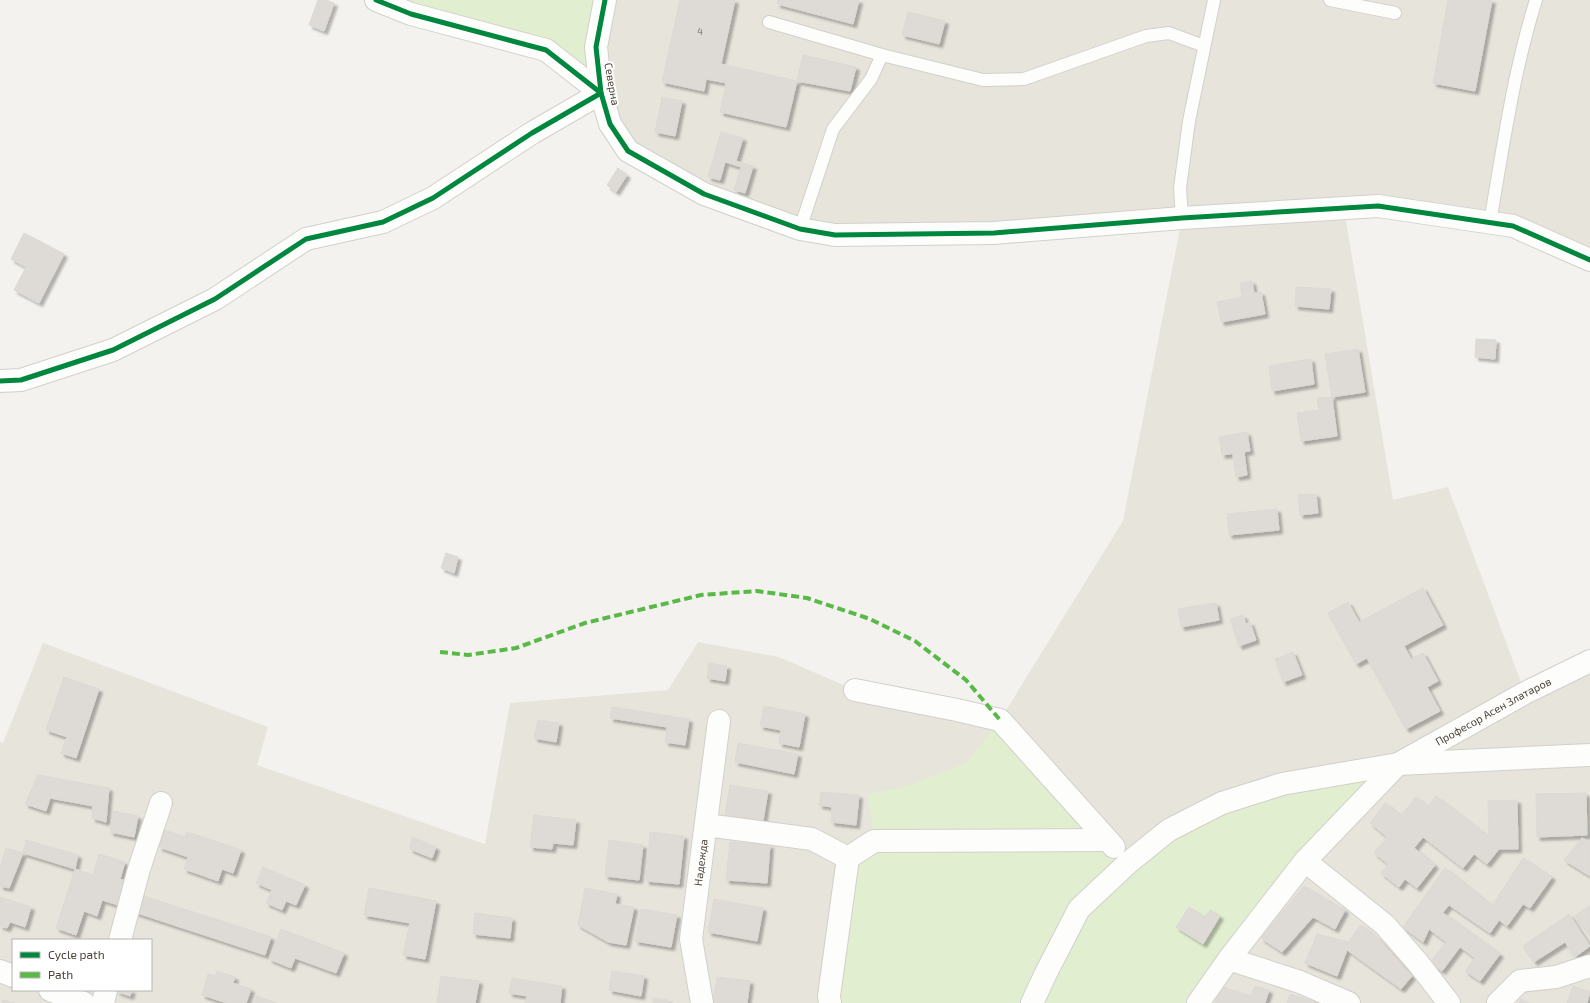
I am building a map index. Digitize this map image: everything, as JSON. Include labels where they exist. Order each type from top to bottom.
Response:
[{"type":"street","points":[[0,381],[21,380],[113,350],[215,299],[306,239],[383,222],[433,198],[532,133],[601,93],[546,50],[411,14],[376,0]]},
{"type":"street","name":"Северна","points":[[606,0],[596,47],[601,93],[610,124],[628,151],[704,194],[800,229],[835,236],[994,233],[1182,218],[1378,206],[1513,226],[1590,260]]},
{"type":"street","name":"Професор Асен Златаров","points":[[1398,764],[1525,693],[1590,661]]},
{"type":"street","points":[[855,690],[1000,720],[1128,863]]},
{"type":"street","name":"Надежда","points":[[702,1003],[691,939],[719,721]]},
{"type":"street","points":[[1032,1003],[1079,910],[1128,863],[1169,830],[1222,803],[1282,784],[1398,764],[1590,755]]},
{"type":"street","points":[[1198,1003],[1305,861],[1398,764]]},
{"type":"street","points":[[120,939],[139,869],[161,802]]},
{"type":"street","points":[[706,825],[812,839],[848,858]]},
{"type":"street","points":[[830,1003],[829,996],[848,858],[874,841],[1107,840]]},
{"type":"street","points":[[1305,861],[1385,925],[1418,963],[1449,1003]]},
{"type":"street","points":[[1229,960],[1300,982],[1349,1003]]},
{"type":"street","points":[[1498,1003],[1520,981],[1556,977],[1590,966]]},
{"type":"street","points":[[0,971],[12,976]]},
{"type":"street","points":[[53,991],[84,1003]]},
{"type":"street","points":[[103,1003],[106,991]]},
{"type":"lane","points":[[1182,218],[1180,188],[1189,121],[1214,0]]},
{"type":"lane","points":[[1330,0],[1395,13]]},
{"type":"lane","points":[[1490,222],[1508,116],[1525,35],[1536,0]]},
{"type":"lane","points":[[769,22],[882,55],[983,80],[1024,80],[1146,36],[1169,33],[1204,46]]},
{"type":"lane","points":[[800,229],[833,129],[872,79],[882,55]]},
{"type":"shaded area","points":[[606,0],[1590,0],[1590,264],[1490,222],[1344,209],[1393,500],[1448,487],[1525,693],[1590,661],[1590,1003],[0,1003],[0,742],[3,743],[43,643],[268,727],[257,765],[485,844],[510,703],[668,690],[698,642],[779,657],[855,690],[1000,720],[1123,521],[1182,218],[835,235],[704,194],[628,151],[601,93]]},
{"type":"green space","points":[[376,0],[606,0],[601,93],[546,50]]},
{"type":"green space","points":[[1000,720],[1128,863],[1222,803],[1398,764],[1198,1003],[830,1003],[848,858],[874,841],[868,794],[910,785],[966,763]]},
{"type":"building","points":[[318,0],[326,0],[334,3],[324,31],[309,25]]},
{"type":"building","points":[[680,0],[735,0],[721,64],[797,81],[786,127],[720,112],[726,83],[706,79],[704,91],[662,82]]},
{"type":"building","points":[[778,0],[859,0],[853,24],[777,4]]},
{"type":"building","points":[[1448,0],[1492,0],[1475,91],[1433,83]]},
{"type":"building","points":[[908,12],[945,21],[939,44],[902,35]]},
{"type":"building","points":[[803,55],[856,67],[850,91],[797,81]]},
{"type":"building","points":[[662,97],[682,101],[675,136],[655,132]]},
{"type":"building","points":[[721,132],[743,138],[736,161],[753,166],[745,193],[734,190],[741,167],[725,162],[720,180],[708,177]]},
{"type":"building","points":[[618,168],[627,175],[616,192],[607,185]]},
{"type":"building","points":[[24,233],[64,254],[39,303],[14,290],[26,267],[11,259]]},
{"type":"building","points":[[1252,281],[1254,293],[1261,292],[1265,314],[1221,322],[1217,302],[1242,297],[1240,283]]},
{"type":"building","points":[[1296,287],[1331,289],[1329,309],[1295,306]]},
{"type":"building","points":[[1476,339],[1496,340],[1495,359],[1475,357]]},
{"type":"building","points":[[1358,349],[1365,392],[1332,397],[1325,354]]},
{"type":"building","points":[[1311,359],[1314,384],[1272,391],[1269,366]]},
{"type":"building","points":[[1332,397],[1337,436],[1301,441],[1297,413],[1319,410],[1317,398]]},
{"type":"building","points":[[1247,432],[1250,451],[1222,455],[1219,437]]},
{"type":"building","points":[[1244,452],[1247,475],[1236,477],[1233,454]]},
{"type":"building","points":[[1316,494],[1318,513],[1300,515],[1298,495]]},
{"type":"building","points":[[1277,509],[1279,530],[1229,535],[1227,514]]},
{"type":"building","points":[[446,553],[458,557],[454,573],[441,568]]},
{"type":"building","points":[[1423,588],[1443,625],[1404,646],[1411,659],[1423,653],[1438,681],[1427,687],[1440,711],[1406,729],[1367,658],[1356,664],[1328,613],[1348,602],[1359,622]]},
{"type":"building","points":[[1216,603],[1219,620],[1181,627],[1178,609]]},
{"type":"building","points":[[1243,615],[1246,624],[1250,622],[1256,640],[1239,646],[1230,619]]},
{"type":"building","points":[[1293,652],[1302,675],[1283,682],[1275,659]]},
{"type":"building","points":[[709,663],[727,666],[725,681],[707,678]]},
{"type":"building","points":[[64,677],[99,689],[76,758],[61,753],[67,737],[46,730]]},
{"type":"building","points":[[764,706],[805,714],[799,747],[779,743],[781,730],[760,726]]},
{"type":"building","points":[[612,707],[689,719],[685,745],[665,742],[667,727],[610,718]]},
{"type":"building","points":[[538,720],[559,723],[556,742],[534,738]]},
{"type":"building","points":[[738,743],[798,754],[794,774],[735,762]]},
{"type":"building","points":[[38,775],[109,788],[106,822],[92,818],[93,806],[50,798],[46,811],[25,804]]},
{"type":"building","points":[[730,785],[768,791],[763,821],[725,815]]},
{"type":"building","points":[[821,792],[859,795],[856,825],[831,822],[832,807],[819,805]]},
{"type":"building","points":[[1586,793],[1587,835],[1537,837],[1536,794]]},
{"type":"building","points":[[1436,796],[1489,837],[1488,801],[1517,800],[1518,849],[1499,849],[1487,864],[1474,854],[1463,868],[1423,837],[1414,848],[1435,865],[1417,888],[1405,879],[1399,887],[1381,873],[1388,864],[1374,853],[1387,837],[1370,823],[1385,803],[1401,816],[1416,797],[1428,806]]},
{"type":"building","points":[[114,811],[138,816],[134,837],[110,832]]},
{"type":"building","points":[[534,815],[576,820],[573,845],[553,843],[552,849],[530,847]]},
{"type":"building","points":[[164,830],[185,837],[187,832],[241,850],[233,873],[222,869],[218,881],[184,869],[188,857],[159,847]]},
{"type":"building","points":[[650,832],[684,836],[679,884],[646,881]]},
{"type":"building","points":[[412,837],[436,847],[432,858],[410,849]]},
{"type":"building","points":[[1582,838],[1590,842],[1590,876],[1564,860]]},
{"type":"building","points":[[26,840],[78,855],[75,869],[23,853]]},
{"type":"building","points":[[609,840],[643,845],[639,880],[605,876]]},
{"type":"building","points":[[730,842],[770,845],[767,883],[726,880]]},
{"type":"building","points":[[6,848],[23,853],[9,888],[0,886],[0,868]]},
{"type":"building","points":[[99,854],[125,862],[120,879],[129,882],[121,906],[102,900],[97,916],[84,911],[76,935],[56,928],[75,869],[93,875]]},
{"type":"building","points":[[1523,858],[1552,877],[1530,908],[1523,904],[1507,926],[1499,920],[1490,933],[1449,905],[1429,929],[1423,942],[1403,927],[1445,868],[1492,906]]},
{"type":"building","points":[[263,867],[305,885],[296,905],[286,901],[282,910],[266,903],[272,890],[256,883]]},
{"type":"building","points":[[1304,886],[1345,910],[1335,929],[1313,917],[1282,952],[1261,938]]},
{"type":"building","points":[[369,888],[436,901],[425,959],[403,955],[410,923],[364,915]]},
{"type":"building","points":[[585,888],[617,894],[615,904],[634,907],[626,945],[608,942],[578,925]]},
{"type":"building","points":[[140,895],[271,937],[265,955],[134,912]]},
{"type":"building","points":[[0,897],[31,907],[25,927],[10,922],[7,928],[0,926]]},
{"type":"building","points":[[714,899],[763,908],[757,941],[708,932]]},
{"type":"building","points":[[1590,905],[1590,935],[1575,916]]},
{"type":"building","points":[[1189,907],[1205,917],[1210,910],[1220,916],[1203,944],[1176,927]]},
{"type":"building","points":[[641,909],[677,915],[671,947],[635,941]]},
{"type":"building","points":[[1442,912],[1500,954],[1480,981],[1465,971],[1475,958],[1460,947],[1442,971],[1430,963],[1446,942],[1429,929]]},
{"type":"building","points":[[475,913],[512,918],[510,938],[473,934]]},
{"type":"building","points":[[1569,914],[1590,946],[1575,957],[1565,942],[1534,962],[1523,946]]},
{"type":"building","points":[[1361,925],[1381,942],[1412,976],[1401,989],[1347,950],[1337,976],[1305,963],[1317,934],[1348,942]]},
{"type":"building","points":[[281,929],[344,953],[336,973],[295,958],[291,968],[269,959]]},
{"type":"building","points":[[217,971],[235,977],[233,983],[251,989],[246,1003],[227,1003],[202,995],[208,974],[215,976]]},
{"type":"building","points":[[612,971],[644,976],[641,996],[609,990]]},
{"type":"building","points":[[441,976],[479,981],[475,1003],[437,1003]]},
{"type":"building","points":[[717,977],[750,981],[747,1003],[713,1003]]},
{"type":"building","points":[[512,978],[562,986],[560,1003],[525,1003],[527,996],[509,993]]},
{"type":"building","points":[[1220,986],[1251,996],[1255,986],[1269,990],[1265,1003],[1215,1003]]},
{"type":"building","points":[[1573,986],[1590,992],[1587,1003],[1567,1003]]},
{"type":"building","points":[[116,991],[132,991],[130,996]]},
{"type":"building","points":[[1290,994],[1319,1003],[1287,1003]]},
{"type":"building","points":[[257,996],[276,1003],[254,1003]]},
{"type":"building","points":[[653,998],[668,1000],[668,1003],[653,1003]]},
{"type":"building","points":[[1521,999],[1529,1003],[1518,1003]]},
{"type":"building","points":[[3,1000],[14,1003],[2,1003]]},
{"type":"marked path","points":[[440,652],[468,655],[516,648],[585,623],[701,595],[757,591],[807,598],[870,619],[915,641],[966,680],[1000,720]]},
{"type":"cycle path","points":[[0,381],[21,380],[113,350],[215,299],[306,239],[383,222],[433,198],[532,133],[601,93],[546,50],[411,14],[376,0]]},
{"type":"cycle path","points":[[605,0],[596,47],[601,93],[610,124],[628,151],[704,194],[800,229],[835,235],[994,233],[1182,218],[1378,206],[1513,226],[1590,260]]}]
